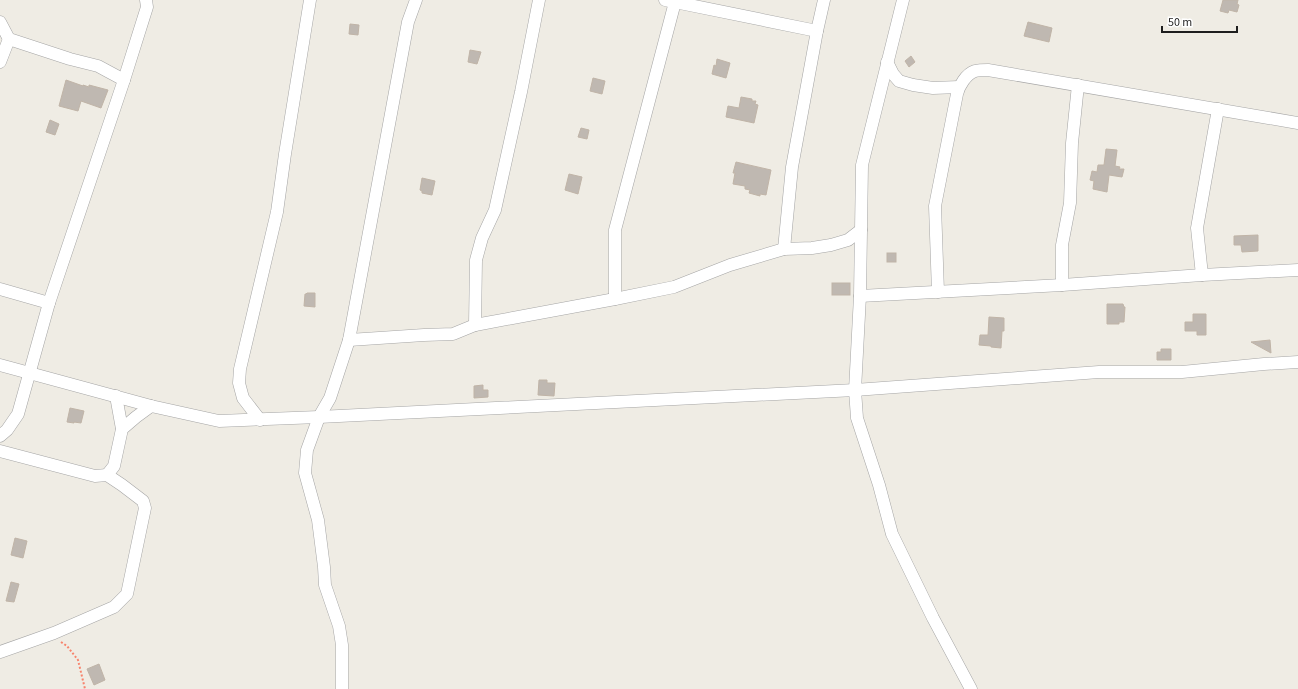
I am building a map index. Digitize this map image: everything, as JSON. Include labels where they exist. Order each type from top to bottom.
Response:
[{"type":"street","points":[[0,436],[7,430],[18,414],[49,302],[124,80],[147,7],[146,0]]},
{"type":"street","points":[[260,420],[243,398],[239,383],[240,369],[277,212],[310,0]]},
{"type":"street","points":[[342,689],[342,645],[339,626],[325,585],[318,520],[305,473],[307,450],[319,417],[330,398],[349,340],[408,22],[416,0]]},
{"type":"street","points":[[475,325],[476,260],[482,238],[495,210],[521,92],[539,0]]},
{"type":"street","points":[[784,249],[792,167],[824,0]]},
{"type":"street","points":[[903,0],[862,165],[860,296],[855,390],[857,418],[879,485],[892,534],[929,611],[971,689]]},
{"type":"street","points":[[615,299],[615,230],[670,1],[817,32]]},
{"type":"street","points":[[0,22],[9,39],[70,59],[98,66],[124,80]]},
{"type":"street","points":[[0,62],[9,39]]},
{"type":"street","points":[[887,62],[893,74],[899,81],[912,85],[933,88],[959,87]]},
{"type":"street","points":[[938,292],[935,206],[957,94],[959,87],[973,72],[988,70],[1298,124]]},
{"type":"street","points":[[878,100],[897,79]]},
{"type":"street","points":[[1062,285],[1062,246],[1070,203],[1072,143],[1078,85]]},
{"type":"street","points":[[1202,275],[1197,228],[1218,109]]},
{"type":"street","points":[[349,340],[453,334],[475,325],[674,287],[730,265],[784,249],[812,248],[848,240],[861,230]]},
{"type":"street","points":[[860,296],[1298,270]]},
{"type":"street","points":[[0,289],[49,302]]},
{"type":"street","points":[[0,365],[151,406],[219,421],[855,390],[1098,372],[1182,372],[1298,362]]},
{"type":"street","points":[[107,475],[114,466],[122,429],[116,396]]},
{"type":"street","points":[[122,429],[151,406]]},
{"type":"street","points":[[0,451],[95,476],[107,475],[143,501],[145,508],[127,594],[114,607],[52,634],[0,652]]},
{"type":"path","points":[[52,634],[67,646],[78,660],[85,689]]},
{"type":"building","points":[[1223,0],[1238,0],[1237,4],[1239,5],[1237,12],[1229,10],[1228,13],[1220,11]]},
{"type":"building","points":[[1028,22],[1052,28],[1049,42],[1024,36]]},
{"type":"building","points":[[350,24],[359,25],[358,35],[349,34]]},
{"type":"building","points":[[470,50],[481,52],[477,64],[468,62]]},
{"type":"building","points":[[911,56],[915,62],[909,67],[905,61]]},
{"type":"building","points":[[717,59],[730,63],[726,78],[712,74],[714,65],[716,66]]},
{"type":"building","points":[[593,78],[605,81],[602,94],[590,91]]},
{"type":"building","points":[[66,80],[83,86],[89,87],[89,85],[108,90],[101,108],[81,101],[78,111],[59,106]]},
{"type":"building","points":[[741,97],[752,99],[752,101],[756,101],[755,104],[758,105],[754,123],[726,117],[728,106],[739,108]]},
{"type":"building","points":[[50,120],[59,124],[55,135],[46,132]]},
{"type":"building","points":[[581,128],[589,130],[587,139],[578,137]]},
{"type":"building","points":[[1106,149],[1117,150],[1115,166],[1120,167],[1119,169],[1124,169],[1122,177],[1109,175],[1107,192],[1093,189],[1094,181],[1090,180],[1092,171],[1097,172],[1098,165],[1104,165]]},
{"type":"building","points":[[736,162],[771,170],[766,195],[760,194],[760,196],[749,193],[750,190],[745,189],[745,186],[733,184],[735,173],[733,173]]},
{"type":"building","points":[[569,174],[582,177],[578,194],[565,190]]},
{"type":"building","points":[[422,178],[435,181],[432,195],[422,193],[420,190]]},
{"type":"building","points":[[1258,235],[1258,251],[1242,252],[1241,245],[1234,245],[1234,236]]},
{"type":"building","points":[[887,253],[896,253],[896,262],[887,262]]},
{"type":"building","points":[[832,283],[850,283],[850,295],[832,295]]},
{"type":"building","points":[[315,293],[315,307],[304,306],[305,294]]},
{"type":"building","points":[[1107,304],[1123,304],[1125,307],[1124,322],[1119,322],[1119,324],[1107,324]]},
{"type":"building","points":[[1193,314],[1206,314],[1206,335],[1197,335],[1197,331],[1185,331],[1185,322],[1193,322]]},
{"type":"building","points":[[989,317],[1004,318],[1004,331],[1002,331],[1001,348],[979,345],[980,335],[988,335]]},
{"type":"building","points":[[1270,340],[1271,353],[1251,342]]},
{"type":"building","points":[[1161,349],[1171,349],[1171,360],[1157,360],[1157,352],[1161,352]]},
{"type":"building","points":[[539,380],[547,380],[547,383],[555,383],[554,396],[538,395]]},
{"type":"building","points":[[483,385],[483,390],[488,390],[488,397],[474,398],[474,386]]},
{"type":"building","points":[[70,408],[84,411],[81,423],[67,422]]},
{"type":"building","points":[[15,538],[27,541],[23,558],[11,555]]},
{"type":"building","points":[[11,582],[19,584],[14,602],[6,601]]},
{"type":"building","points":[[99,664],[105,680],[94,685],[87,669]]}]
